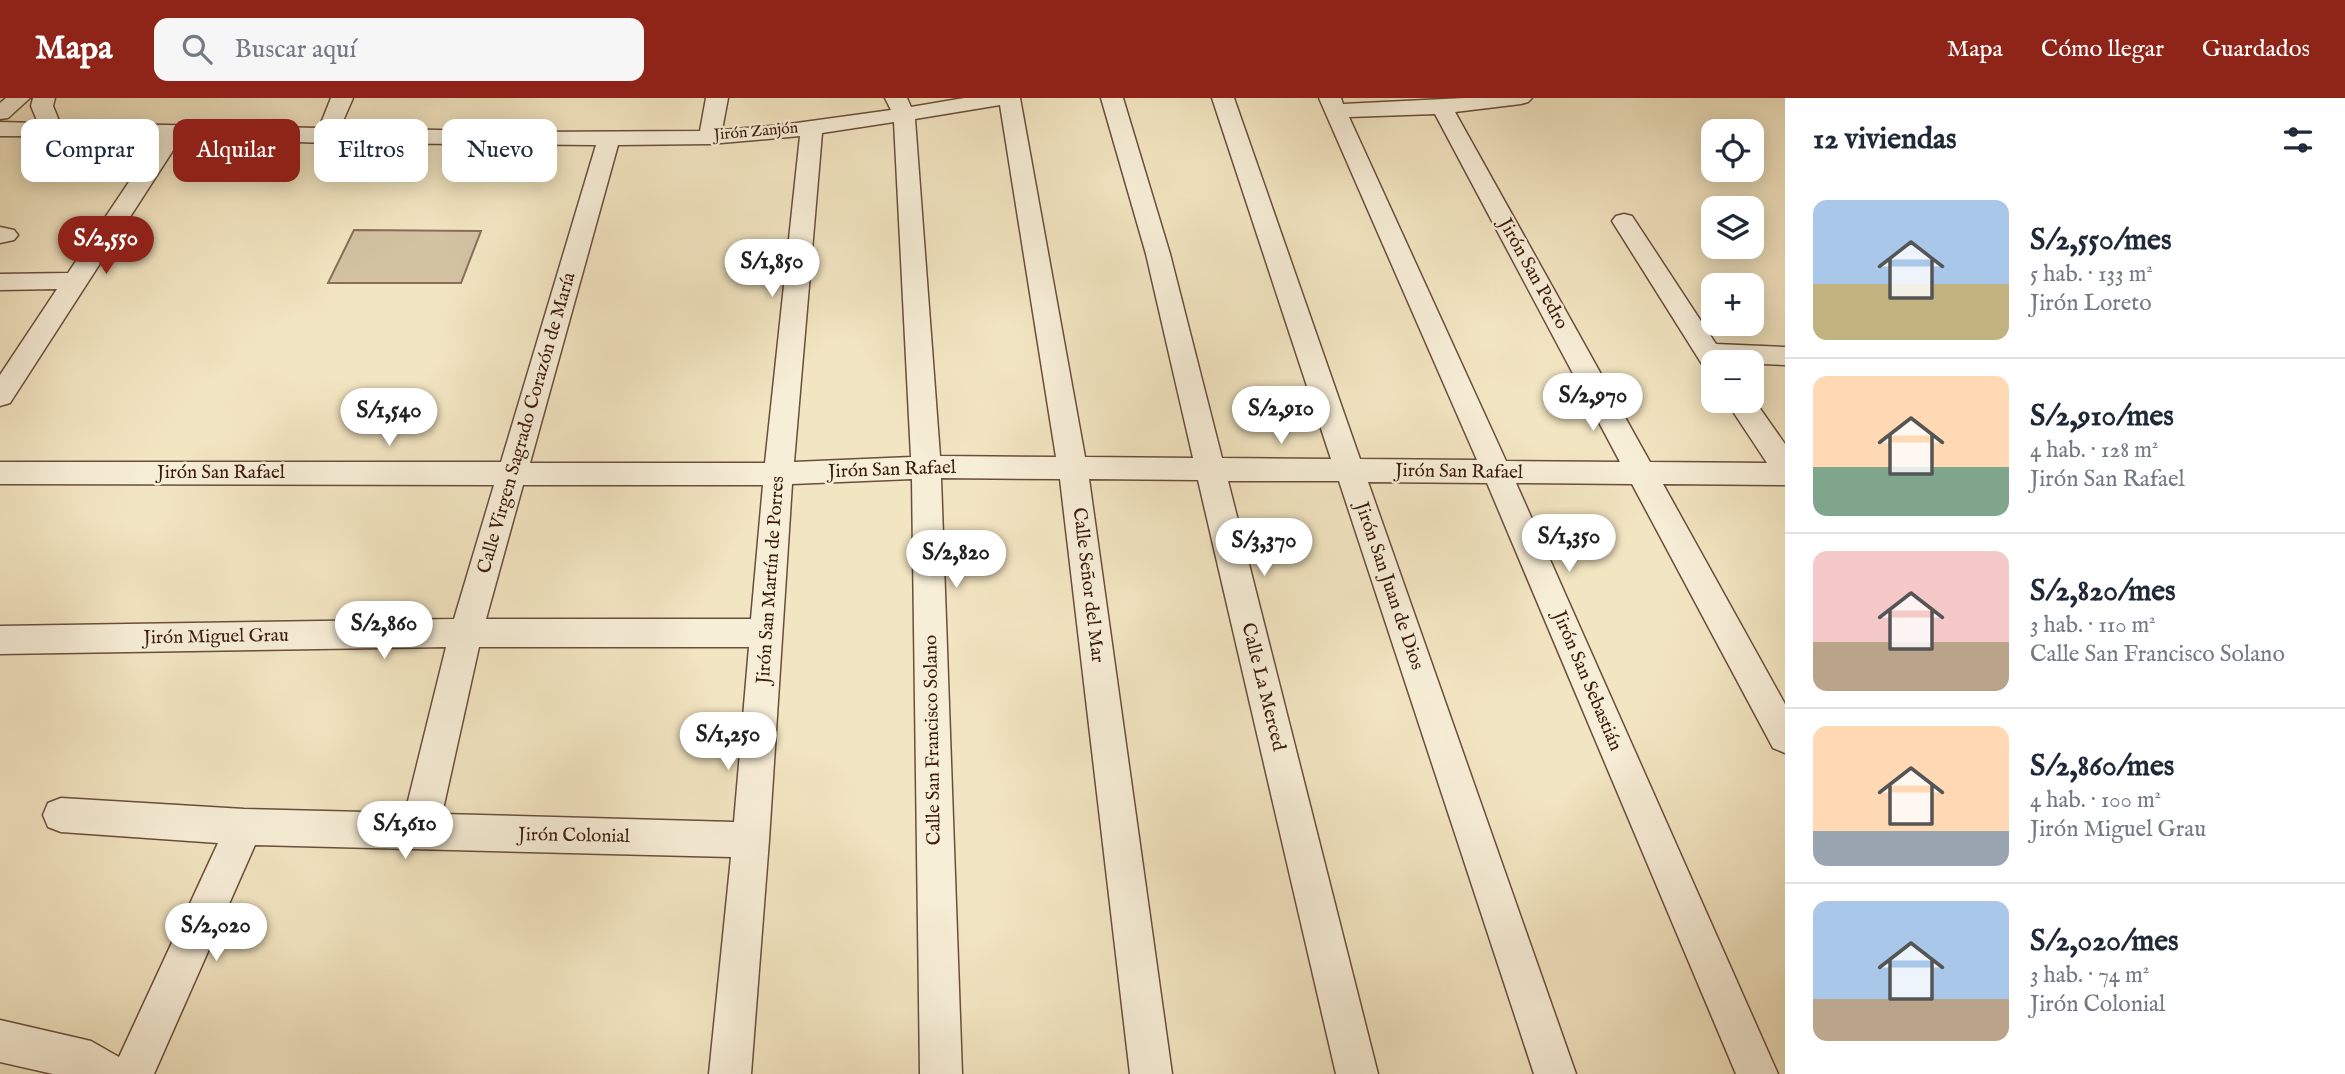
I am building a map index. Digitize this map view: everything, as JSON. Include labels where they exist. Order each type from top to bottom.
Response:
[{"type":"street","points":[[0,113],[19,98]]},
{"type":"street","points":[[44,98],[42,106],[48,119]]},
{"type":"street","points":[[333,119],[342,98]]},
{"type":"street","points":[[710,137],[717,98]]},
{"type":"street","name":"Jirón Zanjón","points":[[428,136],[710,137],[812,128],[900,105],[1007,98]]},
{"type":"street","name":"Calle Señor del Mar","points":[[1007,98],[1073,470],[1151,1074]]},
{"type":"street","name":"Calle La Merced","points":[[1112,98],[1158,254],[1357,1074]]},
{"type":"street","name":"Jirón San Juan de Dios","points":[[1223,98],[1555,1074]]},
{"type":"street","points":[[1334,105],[1442,107],[1521,98]]},
{"type":"street","name":"Calle San Francisco Solano","points":[[900,105],[907,139],[926,467],[941,1074]]},
{"type":"street","name":"Jirón San Sebastián","points":[[1334,105],[1497,472],[1757,1074]]},
{"type":"street","name":"Jirón San Pedro","points":[[1442,107],[1785,737]]},
{"type":"street","name":"Jirón San Martín de Porres","points":[[730,1074],[751,840],[778,474],[812,128]]},
{"type":"street","name":"Jirón Zanjón","points":[[0,129],[21,129]]},
{"type":"street","points":[[0,396],[173,133]]},
{"type":"street","name":"Calle Virgen Sagrado Corazón de María","points":[[419,833],[466,633],[609,137]]},
{"type":"street","points":[[1624,221],[1706,350]]},
{"type":"street","points":[[0,282],[75,281]]},
{"type":"street","points":[[1764,357],[1785,356]]},
{"type":"street","points":[[1749,413],[1785,466]]},
{"type":"street","name":"Jirón San Rafael","points":[[0,473],[778,474],[926,467],[1644,475],[1785,474]]},
{"type":"street","name":"Jirón Miguel Grau","points":[[0,640],[466,633],[767,633]]},
{"type":"street","name":"Jirón Colonial","points":[[61,815],[244,827],[751,840]]},
{"type":"street","points":[[133,1074],[244,827]]},
{"type":"street","points":[[0,1041],[94,1070]]},
{"type":"shaded area","points":[[354,230],[481,231],[461,283],[328,283]]}]
